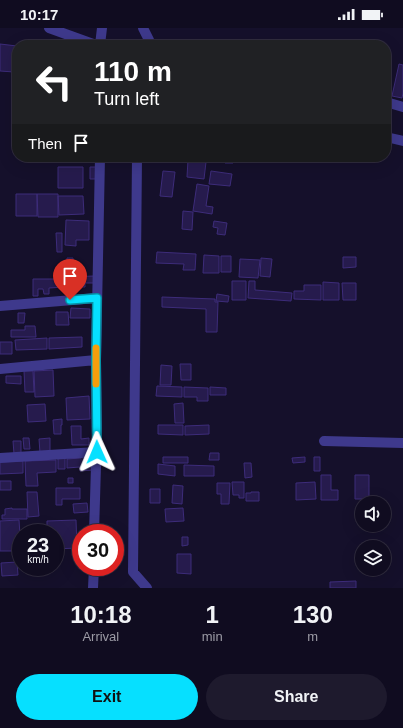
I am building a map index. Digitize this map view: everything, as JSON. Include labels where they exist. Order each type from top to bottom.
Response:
[{"type":"street","points":[[49,28],[82,40]]},
{"type":"street","points":[[101,40],[102,28]]},
{"type":"street","points":[[143,28],[148,40]]},
{"type":"street","points":[[391,103],[403,107]]},
{"type":"street","points":[[391,138],[403,141]]},
{"type":"street","points":[[94,524],[97,452],[96,360],[100,162]]},
{"type":"street","points":[[136,162],[133,572],[147,588]]},
{"type":"street","points":[[0,306],[97,298]]},
{"type":"street","points":[[0,369],[96,360]]},
{"type":"street","points":[[324,441],[403,443]]},
{"type":"street","points":[[0,458],[97,452]]},
{"type":"street","points":[[93,588],[94,576]]},
{"type":"building","points":[[0,44],[12,45],[12,72],[0,71]]},
{"type":"building","points":[[399,64],[403,65],[402,98],[392,96]]},
{"type":"building","points":[[188,162],[206,162],[204,179],[187,177]]},
{"type":"building","points":[[58,167],[83,167],[83,188],[58,188]]},
{"type":"building","points":[[90,167],[97,167],[97,179],[90,179]]},
{"type":"building","points":[[163,171],[175,172],[172,197],[160,196]]},
{"type":"building","points":[[211,171],[232,174],[230,186],[209,184]]},
{"type":"building","points":[[197,184],[209,186],[206,206],[213,207],[212,214],[193,211]]},
{"type":"building","points":[[16,194],[37,194],[37,216],[16,216]]},
{"type":"building","points":[[37,194],[58,194],[58,217],[38,217]]},
{"type":"building","points":[[58,196],[83,196],[84,214],[59,215]]},
{"type":"building","points":[[183,211],[193,212],[192,230],[182,229]]},
{"type":"building","points":[[66,220],[89,221],[89,240],[76,240],[76,246],[65,245]]},
{"type":"building","points":[[214,221],[227,223],[225,235],[217,234],[218,228],[213,227]]},
{"type":"building","points":[[56,233],[62,233],[62,252],[57,252]]},
{"type":"building","points":[[157,252],[196,254],[195,270],[183,270],[184,264],[156,263]]},
{"type":"building","points":[[204,255],[219,256],[219,273],[203,273]]},
{"type":"building","points":[[221,256],[231,256],[231,272],[221,272]]},
{"type":"building","points":[[343,257],[356,257],[356,267],[343,268]]},
{"type":"building","points":[[67,258],[73,258],[73,272],[58,272],[58,269],[67,269]]},
{"type":"building","points":[[261,258],[272,259],[270,277],[260,276]]},
{"type":"building","points":[[240,259],[260,260],[258,278],[239,277]]},
{"type":"building","points":[[94,276],[94,283],[85,283],[85,287],[69,287],[69,277]]},
{"type":"building","points":[[33,279],[64,279],[64,287],[49,288],[49,294],[44,294],[43,289],[38,289],[38,296],[33,296]]},
{"type":"building","points":[[232,281],[246,281],[246,300],[232,300]]},
{"type":"building","points":[[249,281],[255,281],[255,290],[292,293],[291,301],[248,298]]},
{"type":"building","points":[[323,282],[339,283],[339,300],[323,300]]},
{"type":"building","points":[[342,283],[356,283],[356,300],[343,300]]},
{"type":"building","points":[[304,285],[321,285],[321,300],[294,299],[294,291],[304,291]]},
{"type":"building","points":[[217,294],[229,296],[228,302],[216,301]]},
{"type":"building","points":[[162,297],[215,299],[215,302],[218,302],[217,332],[206,332],[206,309],[162,307]]},
{"type":"building","points":[[71,308],[90,309],[90,318],[70,318]]},
{"type":"building","points":[[56,312],[68,312],[69,325],[56,325]]},
{"type":"building","points":[[18,313],[25,313],[24,323],[18,323]]},
{"type":"building","points":[[25,326],[35,326],[36,337],[11,337],[11,330],[25,330]]},
{"type":"building","points":[[82,337],[82,347],[49,349],[49,338]]},
{"type":"building","points":[[47,338],[47,349],[16,350],[15,340]]},
{"type":"building","points":[[0,342],[12,342],[12,354],[0,354]]},
{"type":"building","points":[[180,364],[191,364],[191,380],[181,380]]},
{"type":"building","points":[[161,365],[172,366],[171,385],[160,385]]},
{"type":"building","points":[[53,370],[54,396],[35,397],[34,371]]},
{"type":"building","points":[[24,371],[33,371],[34,392],[25,392]]},
{"type":"building","points":[[6,376],[21,376],[21,384],[6,383]]},
{"type":"building","points":[[157,386],[182,387],[182,397],[156,396]]},
{"type":"building","points":[[184,387],[208,388],[208,401],[197,401],[197,397],[184,397]]},
{"type":"building","points":[[210,387],[226,388],[226,395],[210,395]]},
{"type":"building","points":[[89,396],[90,419],[67,420],[66,398]]},
{"type":"building","points":[[183,403],[184,423],[175,423],[174,404]]},
{"type":"building","points":[[45,404],[46,421],[28,422],[27,405]]},
{"type":"building","points":[[62,419],[61,434],[54,434],[53,420]]},
{"type":"building","points":[[158,425],[183,425],[183,435],[158,434]]},
{"type":"building","points":[[209,425],[209,434],[185,435],[185,426]]},
{"type":"building","points":[[71,426],[81,426],[81,439],[89,438],[89,445],[72,445]]},
{"type":"building","points":[[23,438],[29,438],[30,449],[24,449]]},
{"type":"building","points":[[50,438],[50,452],[40,453],[39,439]]},
{"type":"building","points":[[13,441],[21,441],[21,454],[14,454]]},
{"type":"building","points":[[210,453],[219,453],[219,460],[209,460]]},
{"type":"building","points":[[81,457],[92,458],[93,470],[80,471],[80,467],[67,468],[67,459]]},
{"type":"building","points":[[163,457],[188,457],[188,463],[163,463]]},
{"type":"building","points":[[305,457],[305,462],[293,463],[292,458]]},
{"type":"building","points":[[314,457],[320,457],[320,471],[314,471]]},
{"type":"building","points":[[58,458],[65,458],[65,469],[58,469]]},
{"type":"building","points":[[56,460],[56,472],[37,473],[38,486],[26,486],[25,461]]},
{"type":"building","points":[[23,461],[23,473],[0,474],[0,462]]},
{"type":"building","points":[[244,463],[251,463],[252,477],[245,478]]},
{"type":"building","points":[[158,464],[175,466],[175,476],[158,474]]},
{"type":"building","points":[[184,465],[214,466],[214,476],[184,476]]},
{"type":"building","points":[[321,475],[331,475],[331,490],[338,490],[338,500],[321,500]]},
{"type":"building","points":[[355,475],[369,475],[369,496],[355,496]]},
{"type":"building","points":[[68,478],[73,478],[73,483],[68,483]]},
{"type":"building","points":[[0,481],[11,481],[11,490],[0,490]]},
{"type":"building","points":[[232,482],[244,482],[244,498],[239,498],[239,495],[233,495]]},
{"type":"building","points":[[315,482],[316,499],[296,500],[296,483]]},
{"type":"building","points":[[217,483],[230,483],[229,504],[221,504],[221,494],[217,494]]},
{"type":"building","points":[[173,485],[183,486],[182,504],[172,503]]},
{"type":"building","points":[[56,488],[80,488],[80,499],[62,499],[62,505],[56,505]]},
{"type":"building","points":[[150,489],[160,489],[160,503],[150,503]]},
{"type":"building","points":[[27,492],[37,492],[39,516],[28,517]]},
{"type":"building","points":[[259,492],[259,501],[246,501],[246,493]]},
{"type":"building","points":[[87,503],[88,512],[74,513],[73,504]]},
{"type":"building","points":[[183,508],[184,521],[166,522],[165,509]]},
{"type":"building","points":[[5,509],[27,509],[27,519],[2,519],[2,515],[5,515]]},
{"type":"building","points":[[19,520],[19,524],[12,524],[12,551],[0,551],[0,521]]},
{"type":"building","points":[[76,520],[76,524],[72,524],[72,548],[64,549],[64,524],[47,524],[47,521]]},
{"type":"building","points":[[182,537],[188,537],[188,545],[182,546]]},
{"type":"building","points":[[177,554],[191,554],[191,574],[177,573]]},
{"type":"building","points":[[12,562],[12,575],[2,576],[1,563]]},
{"type":"building","points":[[356,581],[356,588],[330,588],[330,582]]},
{"type":"slow traffic","points":[[96,348],[96,384]]},
{"type":"route","points":[[70,300],[97,298],[97,452]]}]
